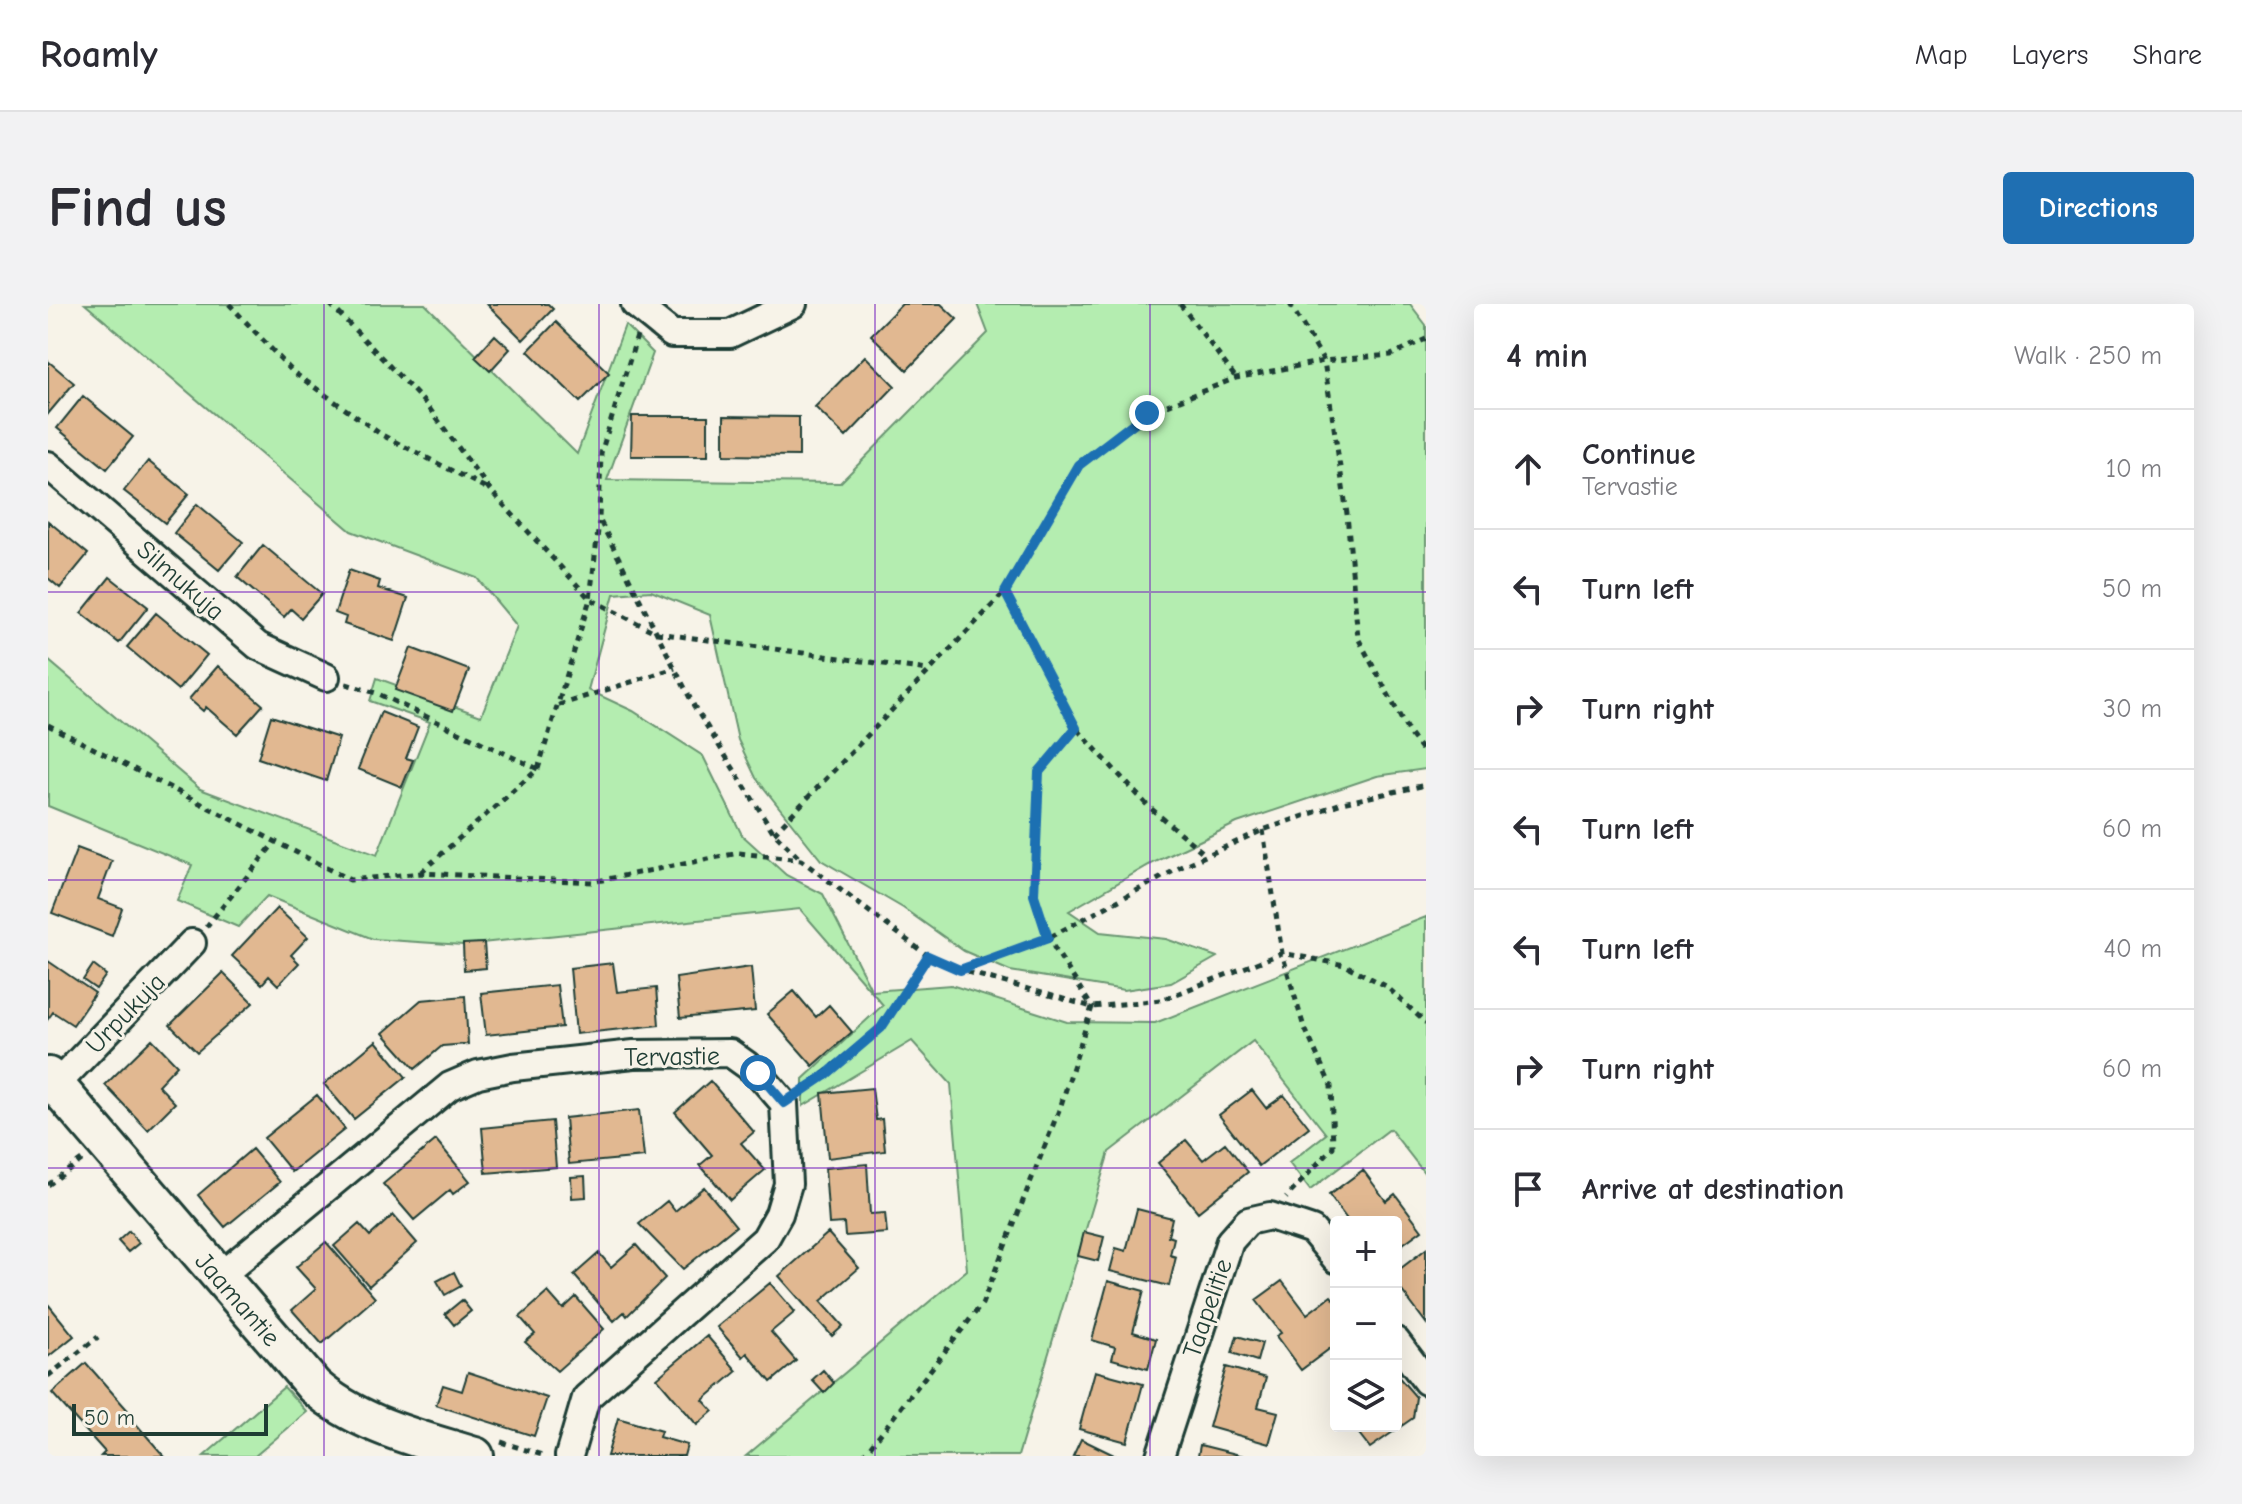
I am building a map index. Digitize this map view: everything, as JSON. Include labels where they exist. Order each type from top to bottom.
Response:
[{"type":"street","points":[[640,308],[672,334],[730,334],[793,304]]},
{"type":"street","name":"Silmukuja","points":[[48,465],[258,646],[326,677]]},
{"type":"street","name":"Urpukuja","points":[[53,1080],[192,943]]},
{"type":"street","name":"Tervastie","points":[[219,1277],[450,1086],[478,1074],[634,1054],[730,1053],[758,1073],[784,1103]]},
{"type":"street","name":"Jaamantie","points":[[53,1080],[219,1277],[314,1386],[334,1404],[377,1423],[482,1447]]},
{"type":"street","points":[[569,1456],[586,1398],[765,1239],[779,1214],[788,1184],[784,1103]]},
{"type":"street","points":[[1270,1216],[1312,1230],[1330,1252]]},
{"type":"street","name":"Taapelitie","points":[[1160,1456],[1230,1241],[1248,1221],[1270,1216]]},
{"type":"street","points":[[1402,1349],[1426,1381]]},
{"type":"path","points":[[229,304],[293,372],[382,435],[490,490]]},
{"type":"path","points":[[330,304],[426,404],[490,490],[590,599],[657,633],[929,670]]},
{"type":"path","points":[[1180,304],[1236,378]]},
{"type":"path","points":[[1290,304],[1324,361],[1347,514],[1358,638],[1410,735],[1426,755]]},
{"type":"path","points":[[421,873],[538,769],[590,599],[599,519],[601,453],[640,308]]},
{"type":"path","points":[[774,833],[1005,592],[1079,465],[1147,413],[1236,378],[1324,361],[1391,355],[1426,339]]},
{"type":"path","points":[[599,519],[694,706],[774,833],[801,860],[928,956],[960,970],[1092,1007],[1161,1000],[1282,953],[1345,965],[1386,986],[1414,1008],[1426,1023]]},
{"type":"path","points":[[1005,592],[1076,728],[1148,806],[1206,855]]},
{"type":"path","points":[[558,705],[675,668]]},
{"type":"path","points":[[326,677],[376,693],[538,769]]},
{"type":"path","points":[[48,725],[350,880],[421,873],[592,882],[739,853],[801,860]]},
{"type":"path","points":[[1076,728],[1039,772],[1034,895],[1048,938],[1092,1007]]},
{"type":"path","points":[[960,970],[1048,938],[1206,855],[1263,830],[1342,803],[1426,785]]},
{"type":"path","points":[[1263,830],[1282,953],[1303,1024],[1331,1086],[1333,1147],[1270,1216]]},
{"type":"path","points":[[192,943],[276,841]]},
{"type":"path","points":[[784,1103],[827,1074],[881,1028],[928,956]]},
{"type":"path","points":[[863,1456],[982,1304],[1061,1105],[1092,1007]]},
{"type":"path","points":[[48,1185],[106,1141]]},
{"type":"path","points":[[48,1376],[98,1337]]},
{"type":"path","points":[[482,1447],[545,1456]]},
{"type":"green space","points":[[85,304],[425,304],[577,454],[625,325],[653,353],[607,480],[840,483],[988,333],[977,304],[1410,304],[1426,325],[1426,769],[1377,776],[1237,823],[1149,865],[1069,911],[1100,932],[1166,939],[1217,957],[1171,983],[1124,990],[1010,971],[964,951],[903,908],[821,860],[756,778],[738,740],[710,615],[651,591],[614,594],[588,690],[633,711],[703,756],[742,835],[786,875],[823,894],[872,991],[951,985],[1067,1022],[1155,1023],[1426,917],[1426,1175],[1390,1129],[1310,1190],[1289,1163],[1326,1134],[1253,1041],[1109,1152],[1018,1456],[746,1456],[967,1270],[951,1084],[912,1041],[803,1106],[803,1079],[883,1005],[800,909],[463,945],[373,939],[267,896],[238,927],[177,901],[192,865],[48,806],[48,660],[200,789],[377,855],[430,722],[370,701],[377,678],[481,716],[517,626],[477,578],[351,531]]},
{"type":"green space","points":[[284,1387],[307,1412],[255,1456],[204,1456]]},
{"type":"building","points":[[487,304],[548,304],[553,309],[523,340]]},
{"type":"building","points":[[902,304],[941,304],[957,319],[907,370],[871,335]]},
{"type":"building","points":[[556,322],[609,373],[580,402],[528,351]]},
{"type":"building","points":[[495,335],[510,349],[490,371],[475,357]]},
{"type":"building","points":[[865,356],[895,386],[846,437],[815,407]]},
{"type":"building","points":[[48,361],[74,383],[48,414]]},
{"type":"building","points":[[83,396],[133,437],[107,469],[57,428]]},
{"type":"building","points":[[632,416],[708,416],[708,456],[631,456]]},
{"type":"building","points":[[724,416],[799,417],[799,456],[724,455]]},
{"type":"building","points":[[148,461],[189,494],[165,523],[124,491]]},
{"type":"building","points":[[197,504],[243,542],[219,570],[174,533]]},
{"type":"building","points":[[48,521],[88,554],[60,588],[48,578]]},
{"type":"building","points":[[263,545],[322,594],[301,618],[291,609],[284,617],[237,577]]},
{"type":"building","points":[[349,570],[380,581],[378,588],[408,598],[394,641],[344,624],[346,617],[335,613]]},
{"type":"building","points":[[110,577],[148,607],[119,643],[81,613]]},
{"type":"building","points":[[156,613],[207,655],[178,690],[127,647]]},
{"type":"building","points":[[411,648],[469,670],[453,711],[395,690]]},
{"type":"building","points":[[218,666],[263,705],[237,734],[206,707],[203,711],[189,699]]},
{"type":"building","points":[[381,712],[418,727],[406,758],[413,760],[402,787],[358,769]]},
{"type":"building","points":[[271,716],[339,738],[326,781],[258,758]]},
{"type":"building","points":[[77,848],[112,861],[98,899],[122,908],[112,936],[52,913]]},
{"type":"building","points":[[277,908],[308,937],[291,955],[299,963],[278,985],[269,976],[262,984],[232,956]]},
{"type":"building","points":[[484,943],[486,968],[464,970],[463,944]]},
{"type":"building","points":[[48,961],[95,993],[73,1025],[53,1012],[48,1019]]},
{"type":"building","points":[[613,963],[617,992],[656,988],[659,1025],[576,1034],[570,968]]},
{"type":"building","points":[[93,965],[106,975],[96,989],[83,980]]},
{"type":"building","points":[[751,967],[755,1011],[680,1018],[676,978]]},
{"type":"building","points":[[223,973],[253,1003],[197,1052],[170,1025]]},
{"type":"building","points":[[557,985],[562,1027],[486,1035],[481,993]]},
{"type":"building","points":[[794,991],[816,1017],[829,1005],[852,1032],[813,1066],[767,1014]]},
{"type":"building","points":[[465,996],[468,1044],[442,1046],[415,1069],[383,1033],[421,1000]]},
{"type":"building","points":[[152,1039],[177,1065],[158,1085],[175,1103],[148,1130],[105,1085]]},
{"type":"building","points":[[376,1041],[406,1077],[354,1119],[324,1084]]},
{"type":"building","points":[[710,1081],[754,1132],[741,1143],[765,1170],[730,1200],[700,1165],[712,1155],[675,1112]]},
{"type":"building","points":[[872,1088],[876,1120],[882,1119],[885,1151],[828,1158],[822,1093]]},
{"type":"building","points":[[1252,1090],[1266,1108],[1284,1095],[1309,1127],[1259,1166],[1219,1115]]},
{"type":"building","points":[[317,1095],[345,1129],[292,1172],[264,1138]]},
{"type":"building","points":[[639,1110],[644,1157],[569,1164],[565,1118]]},
{"type":"building","points":[[552,1121],[556,1167],[486,1173],[482,1128]]},
{"type":"building","points":[[436,1140],[470,1181],[453,1194],[450,1190],[414,1220],[383,1184]]},
{"type":"building","points":[[1186,1140],[1203,1160],[1225,1143],[1248,1172],[1198,1212],[1158,1163]]},
{"type":"building","points":[[252,1149],[280,1182],[225,1227],[198,1195]]},
{"type":"building","points":[[867,1164],[870,1214],[885,1213],[887,1233],[845,1236],[844,1223],[829,1224],[825,1168]]},
{"type":"building","points":[[1363,1170],[1386,1201],[1395,1194],[1422,1230],[1402,1245],[1402,1216],[1345,1216],[1329,1195]]},
{"type":"building","points":[[585,1176],[586,1197],[572,1198],[571,1177]]},
{"type":"building","points":[[704,1187],[736,1226],[683,1269],[639,1224],[667,1201],[675,1211]]},
{"type":"building","points":[[1137,1209],[1172,1218],[1168,1236],[1174,1238],[1170,1255],[1176,1257],[1169,1286],[1110,1271],[1116,1248],[1126,1251]]},
{"type":"building","points":[[393,1215],[417,1243],[369,1286],[334,1246],[359,1224],[370,1236]]},
{"type":"building","points":[[129,1231],[139,1243],[128,1252],[118,1241]]},
{"type":"building","points":[[1084,1232],[1104,1237],[1098,1261],[1078,1256]]},
{"type":"building","points":[[828,1233],[859,1268],[821,1301],[843,1326],[832,1336],[779,1276]]},
{"type":"building","points":[[326,1242],[375,1298],[322,1344],[292,1310],[316,1289],[296,1267]]},
{"type":"building","points":[[636,1245],[665,1278],[627,1316],[624,1312],[614,1321],[574,1275],[599,1253],[611,1267]]},
{"type":"building","points":[[1426,1249],[1426,1323],[1402,1291],[1402,1267]]},
{"type":"building","points":[[454,1272],[461,1286],[445,1295],[437,1281]]},
{"type":"building","points":[[1108,1281],[1144,1291],[1133,1332],[1156,1339],[1148,1369],[1112,1359],[1115,1347],[1092,1340]]},
{"type":"building","points":[[1282,1281],[1307,1314],[1330,1297],[1330,1348],[1301,1370],[1276,1336],[1281,1333],[1256,1300]]},
{"type":"building","points":[[770,1283],[795,1312],[771,1332],[796,1361],[771,1382],[747,1353],[743,1357],[717,1327]]},
{"type":"building","points":[[548,1292],[563,1309],[576,1297],[604,1329],[557,1371],[525,1342],[535,1334],[520,1317]]},
{"type":"building","points":[[462,1300],[471,1311],[454,1325],[445,1314]]},
{"type":"building","points":[[48,1304],[74,1336],[48,1357]]},
{"type":"building","points":[[707,1336],[737,1371],[703,1400],[713,1411],[697,1425],[657,1378]]},
{"type":"building","points":[[1237,1336],[1262,1343],[1257,1361],[1232,1353]]},
{"type":"building","points":[[86,1363],[164,1456],[101,1456],[105,1452],[52,1393]]},
{"type":"building","points":[[1226,1367],[1266,1378],[1258,1407],[1278,1412],[1269,1444],[1209,1427]]},
{"type":"building","points":[[823,1370],[834,1383],[824,1393],[812,1380]]},
{"type":"building","points":[[1095,1371],[1143,1384],[1127,1442],[1079,1429]]},
{"type":"building","points":[[468,1372],[547,1398],[534,1436],[436,1405],[443,1385],[462,1391]]},
{"type":"building","points":[[1402,1381],[1416,1397],[1413,1418],[1402,1426]]},
{"type":"building","points":[[618,1418],[661,1431],[659,1437],[687,1445],[684,1456],[607,1456]]},
{"type":"building","points":[[1358,1432],[1393,1432],[1370,1448]]},
{"type":"building","points":[[1081,1439],[1116,1456],[1073,1456]]},
{"type":"building","points":[[1200,1445],[1244,1456],[1198,1456]]},
{"type":"route","points":[[758,1073],[784,1103],[827,1074],[881,1028],[904,999],[928,956],[960,970],[1048,938],[1034,895],[1039,772],[1076,728],[1005,592],[1079,465],[1147,413]]}]
